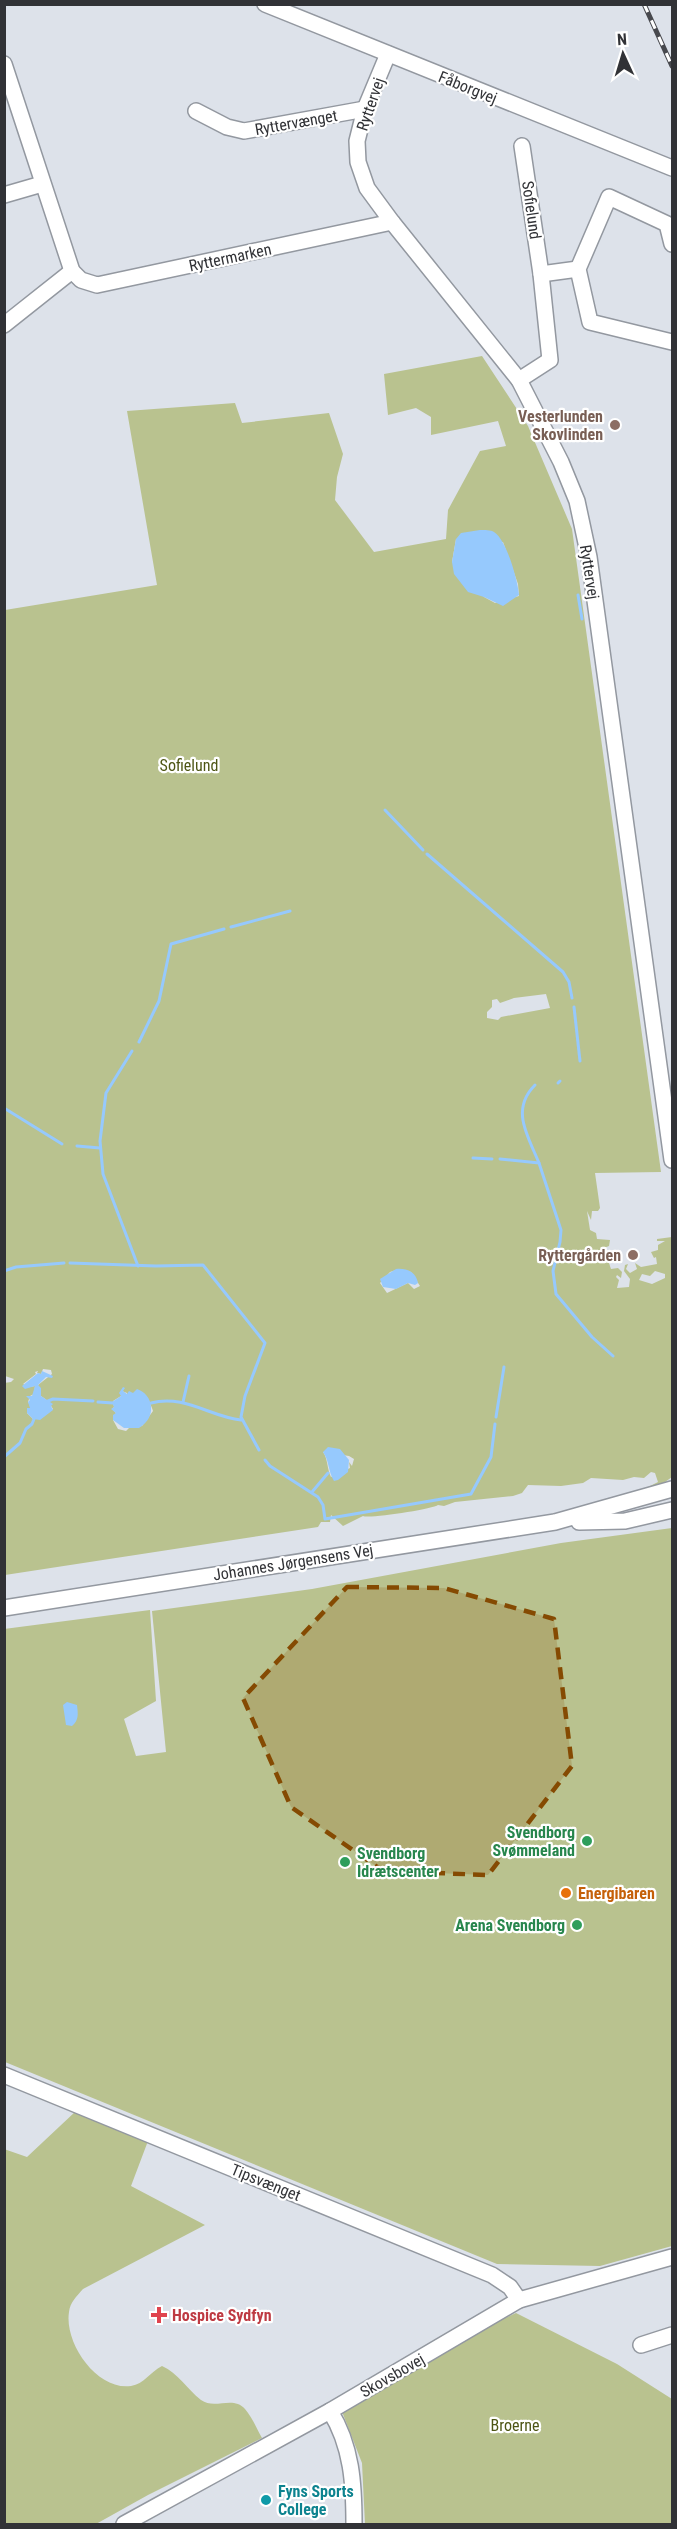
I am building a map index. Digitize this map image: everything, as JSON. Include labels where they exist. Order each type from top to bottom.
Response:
[{"type":"street","name":"Fåborgvej","points":[[265,4],[672,168]]},
{"type":"street","name":"Ryttervej","points":[[388,54],[365,109],[357,141],[358,162],[367,188],[519,380],[561,462],[576,501],[589,557],[672,1160]]},
{"type":"street","points":[[4,64],[72,271],[4,325]]},
{"type":"street","name":"Ryttervænget","points":[[196,111],[227,127],[244,131],[365,109]]},
{"type":"street","name":"Sofielund","points":[[519,380],[550,360],[541,274],[522,146]]},
{"type":"street","points":[[4,195],[42,184]]},
{"type":"street","points":[[672,244],[667,224],[609,197],[578,269],[590,322],[672,342]]},
{"type":"street","name":"Ryttermarken","points":[[72,271],[81,280],[98,285],[392,222]]},
{"type":"street","points":[[541,274],[578,269]]},
{"type":"street","name":"Johannes Jørgensens Vej","points":[[4,1606],[555,1522],[672,1489]]},
{"type":"street","points":[[601,1522],[672,1500]]},
{"type":"street","name":"Johannes Jørgensens Vej","points":[[555,1522],[637,1519],[672,1510]]},
{"type":"street","name":"Tipsvænget","points":[[4,2075],[492,2275],[510,2287],[519,2300]]},
{"type":"street","name":"Skovsbovej","points":[[124,2524],[330,2411],[519,2300],[672,2257]]},
{"type":"street","points":[[640,2345],[672,2335]]},
{"type":"street","points":[[330,2411],[339,2426],[349,2459],[354,2487],[354,2524]]},
{"type":"highlighted area","points":[[347,1587],[444,1588],[554,1619],[572,1766],[488,1875],[383,1871],[291,1807],[243,1698]]},
{"type":"green space","name":"Sofielund","points":[[482,356],[528,426],[572,529],[661,1172],[595,1173],[600,1208],[598,1211],[592,1211],[591,1220],[587,1211],[590,1230],[596,1233],[597,1239],[610,1240],[609,1246],[604,1248],[605,1255],[607,1260],[611,1260],[609,1263],[611,1269],[618,1268],[622,1272],[621,1278],[617,1275],[616,1277],[619,1280],[617,1288],[629,1287],[630,1279],[624,1271],[625,1265],[628,1264],[626,1269],[630,1273],[637,1269],[635,1263],[641,1267],[657,1264],[656,1257],[654,1258],[651,1252],[658,1250],[658,1245],[665,1241],[657,1241],[657,1239],[672,1237],[672,1477],[640,1491],[658,1482],[655,1473],[651,1472],[644,1478],[634,1477],[623,1480],[591,1478],[583,1483],[561,1486],[528,1485],[522,1493],[513,1496],[455,1502],[444,1506],[438,1505],[388,1515],[363,1516],[343,1526],[331,1515],[330,1522],[321,1522],[318,1527],[5,1575],[4,1383],[14,1379],[5,1376],[5,610],[157,585],[127,411],[235,403],[242,423],[329,413],[343,454],[337,477],[335,500],[374,552],[446,539],[448,510],[480,451],[506,446],[498,421],[431,435],[431,417],[416,408],[388,415],[384,374]],"holes":[[[456,539],[503,542],[518,584],[519,596],[495,603],[484,597],[452,562]],[[546,994],[550,1008],[501,1017],[498,1020],[487,1018],[487,1012],[492,1007],[492,1000],[497,999],[500,1003],[514,998]],[[399,1269],[411,1272],[420,1286],[414,1289],[408,1283],[387,1293],[380,1283],[390,1272]],[[655,1271],[665,1274],[665,1278],[652,1284],[639,1280],[642,1274],[650,1276]],[[43,1369],[51,1370],[52,1374],[38,1385],[41,1396],[53,1409],[40,1419],[33,1419],[27,1413],[31,1407],[28,1402],[30,1396],[34,1394],[35,1386],[30,1387],[23,1384],[38,1371],[37,1373],[41,1374]],[[122,1391],[127,1393],[127,1396],[134,1393],[146,1399],[153,1411],[142,1426],[129,1428],[126,1431],[118,1429],[113,1420],[116,1413],[112,1409],[113,1401],[121,1396]],[[323,1452],[349,1456],[354,1459],[352,1466],[349,1462],[350,1468],[331,1477]]]},
{"type":"green space","name":"Svendborg Idrætscenter","points":[[672,1528],[672,2246],[600,2266],[497,2264],[5,2062],[4,1629],[150,1610],[156,1701],[124,1719],[136,1756],[166,1752],[152,1611],[312,1589],[561,1543]]},
{"type":"green space","points":[[76,2111],[148,2141],[131,2186],[205,2225],[83,2289],[72,2302],[69,2312],[69,2324],[77,2350],[95,2373],[118,2386],[136,2385],[162,2366],[206,2403],[240,2405],[250,2416],[262,2438],[148,2495],[96,2524],[5,2524],[4,2149],[27,2157]]},
{"type":"green space","name":"Broerne","points":[[516,2313],[617,2364],[672,2399],[672,2524],[365,2524],[362,2463],[341,2409],[444,2347]]},
{"type":"water","points":[[480,530],[493,531],[499,536],[514,571],[519,595],[503,606],[468,592],[454,574],[452,562],[456,539],[461,533]]},
{"type":"water","points":[[396,1269],[410,1272],[418,1283],[415,1285],[408,1283],[396,1289],[383,1287],[380,1279]]},
{"type":"water","points":[[42,1371],[53,1376],[52,1378],[46,1377],[38,1385],[41,1388],[41,1396],[53,1404],[51,1406],[53,1410],[40,1420],[33,1419],[27,1413],[30,1400],[26,1396],[32,1396],[35,1386],[25,1389],[22,1386]]},
{"type":"water","points":[[123,1387],[125,1388],[123,1391],[127,1394],[137,1389],[150,1401],[149,1418],[139,1428],[124,1428],[113,1420],[113,1415],[116,1413],[111,1409],[114,1407],[112,1402],[121,1396],[119,1393]]},
{"type":"water","points":[[328,1447],[340,1449],[349,1460],[348,1472],[334,1481],[323,1452]]},
{"type":"water","points":[[67,1702],[77,1705],[77,1719],[72,1726],[66,1725],[63,1705]]},
{"type":"waterway","points":[[578,595],[582,619]]},
{"type":"waterway","points":[[385,810],[423,850]]},
{"type":"waterway","points":[[427,854],[563,972],[569,982],[572,998]]},
{"type":"waterway","points":[[231,927],[290,911]]},
{"type":"waterway","points":[[139,1042],[159,1001],[171,944],[224,929]]},
{"type":"waterway","points":[[574,1007],[580,1061]]},
{"type":"waterway","points":[[132,1051],[106,1093],[100,1141],[103,1174],[138,1266]]},
{"type":"waterway","points":[[535,1085],[528,1094],[522,1114],[526,1133],[539,1163]]},
{"type":"waterway","points":[[4,1108],[62,1144]]},
{"type":"waterway","points":[[77,1146],[100,1148]]},
{"type":"waterway","points":[[473,1158],[492,1159]]},
{"type":"waterway","points":[[500,1159],[539,1163],[561,1230],[553,1271],[556,1294],[592,1337],[613,1356]]},
{"type":"waterway","points":[[4,1271],[16,1267],[64,1263]]},
{"type":"waterway","points":[[70,1263],[203,1265],[265,1343],[245,1396],[241,1417],[259,1450]]},
{"type":"waterway","points":[[496,1417],[504,1367]]},
{"type":"waterway","points":[[183,1402],[189,1376]]},
{"type":"waterway","points":[[48,1401],[53,1399],[93,1401]]},
{"type":"waterway","points":[[151,1403],[175,1401],[241,1420]]},
{"type":"waterway","points":[[98,1402],[113,1403]]},
{"type":"waterway","points":[[4,1457],[20,1443],[26,1429],[34,1419]]},
{"type":"waterway","points":[[265,1460],[270,1466],[318,1497],[323,1505],[325,1519],[471,1494],[491,1457],[495,1424]]},
{"type":"waterway","points":[[312,1492],[328,1473]]},
{"type":"railway","points":[[644,4],[672,66]]},
{"type":"place","name":"Vesterlunden Skovlinden","points":[[615,425]]},
{"type":"place","name":"Ryttergården","points":[[633,1255]]},
{"type":"place","name":"Svendborg Svømmeland","points":[[587,1841]]},
{"type":"place","name":"Svendborg Idrætscenter","points":[[345,1862]]},
{"type":"place","name":"Energibaren","points":[[566,1893]]},
{"type":"place","name":"Arena Svendborg","points":[[577,1925]]},
{"type":"place","name":"Hospice Sydfyn","points":[[159,2315]]},
{"type":"place","name":"Fyns Sports College","points":[[266,2500]]}]
